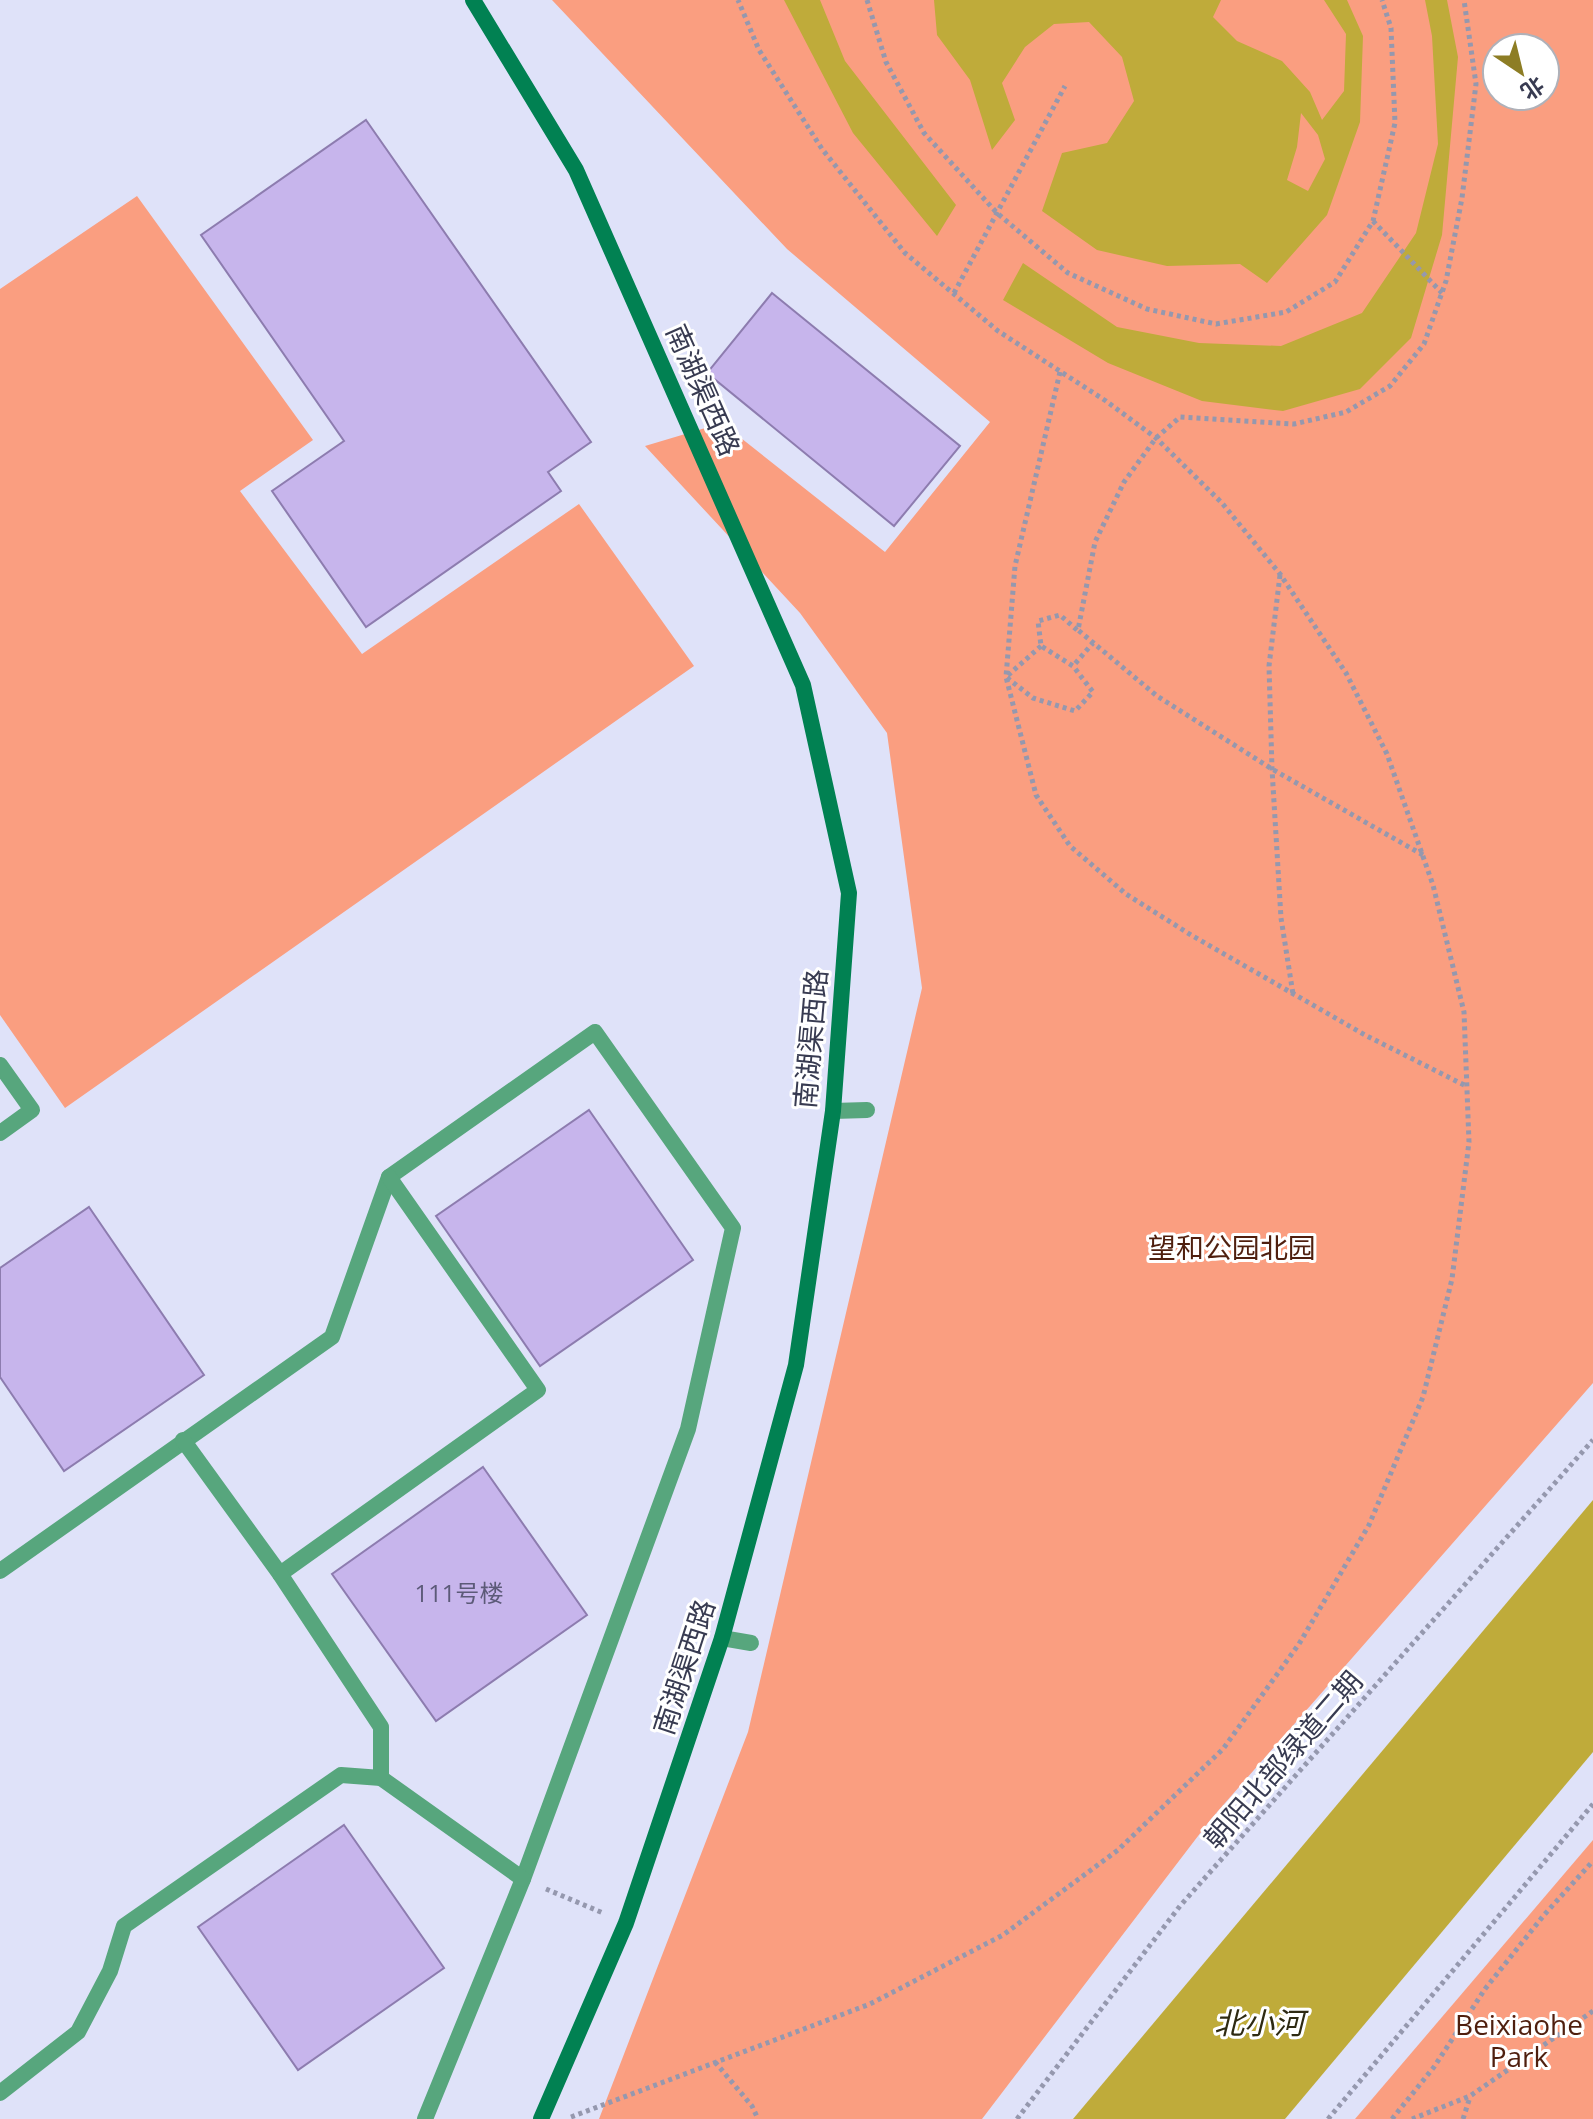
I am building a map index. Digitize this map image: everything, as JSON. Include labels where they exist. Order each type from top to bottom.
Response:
[{"type":"street","name":"南湖渠西路","points":[[473,0],[576,170],[803,685],[849,893],[833,1111],[796,1365],[722,1638],[626,1923],[541,2119]]},
{"type":"street","points":[[0,1571],[332,1337],[389,1177],[595,1032],[733,1228],[688,1429],[523,1879],[425,2119]]},
{"type":"street","points":[[0,1065],[32,1110],[0,1133]]},
{"type":"street","points":[[833,1111],[867,1110]]},
{"type":"street","points":[[280,1574],[538,1390],[389,1177]]},
{"type":"street","points":[[183,1440],[280,1574],[381,1727],[381,1778]]},
{"type":"street","points":[[722,1638],[751,1643]]},
{"type":"street","points":[[0,2093],[78,2032],[110,1971],[124,1926],[341,1775],[381,1778],[523,1879]]},
{"type":"path","points":[[565,2119],[870,2004],[1003,1935],[1118,1850],[1223,1749],[1299,1644],[1369,1525],[1423,1397],[1452,1279],[1469,1142],[1464,1012],[1433,885],[1387,754],[1346,673],[1280,574],[1222,503],[1156,438],[998,331],[905,253],[822,149],[759,50],[738,0]]},
{"type":"path","points":[[867,0],[886,62],[924,133],[997,213],[1068,273],[1147,309],[1216,324],[1286,312],[1335,282],[1373,221],[1395,123],[1391,28],[1382,0]]},
{"type":"path","points":[[1078,630],[1095,542],[1124,482],[1156,438],[1180,417],[1294,424],[1346,412],[1390,386],[1424,344],[1442,293],[1462,198],[1476,84],[1464,0]]},
{"type":"path","points":[[954,293],[1065,86]]},
{"type":"path","points":[[1373,221],[1442,293]]},
{"type":"path","points":[[1060,371],[1015,566],[1006,677],[1036,795],[1070,846],[1126,894],[1365,1035],[1466,1086]]},
{"type":"path","points":[[1280,574],[1269,666],[1272,769],[1281,918],[1293,994]]},
{"type":"path","points":[[1041,646],[1038,621],[1060,615],[1157,696],[1272,769],[1423,856]]},
{"type":"path","points":[[1073,666],[1093,643]]},
{"type":"path","points":[[1006,677],[1041,646]]},
{"type":"path","points":[[1006,677],[1033,698],[1075,711],[1093,692],[1073,666],[1041,646]]},
{"type":"path","name":"朝阳北部绿道二期","points":[[1017,2119],[1180,1906],[1593,1440]]},
{"type":"path","points":[[1328,2119],[1593,1804]]},
{"type":"path","points":[[1392,2119],[1434,2067],[1485,1989],[1544,1915],[1593,1861]]},
{"type":"path","points":[[523,1879],[626,1923]]},
{"type":"path","points":[[1412,2119],[1470,2096],[1593,2011]]},
{"type":"path","points":[[715,2062],[752,2106],[758,2119]]},
{"type":"path","points":[[1463,2119],[1470,2096]]},
{"type":"green space","name":"望和公园北园","points":[[552,0],[1593,0],[1593,1383],[1211,1819],[982,2119],[599,2119],[748,1732],[922,988],[887,733],[800,613],[645,446],[722,423],[885,552],[990,422],[787,249]]},
{"type":"green space","points":[[137,196],[313,440],[240,491],[362,654],[579,504],[694,666],[65,1108],[0,1015],[0,289]]},
{"type":"green space","name":"Beixiaohe Park","points":[[1593,1840],[1593,2119],[1355,2119]]},
{"type":"water","points":[[784,0],[820,0],[845,61],[956,205],[937,236],[853,133]]},
{"type":"water","points":[[934,0],[1221,0],[1213,17],[1237,41],[1282,61],[1310,92],[1322,120],[1344,91],[1346,34],[1324,0],[1347,0],[1363,36],[1360,122],[1327,215],[1267,283],[1240,264],[1167,266],[1097,250],[1042,211],[1062,153],[1107,143],[1134,101],[1122,57],[1089,22],[1054,24],[1025,47],[1002,83],[1015,120],[992,150],[970,80],[937,35]],"holes":[[[1301,113],[1318,135],[1325,159],[1308,191],[1287,180],[1297,147]]]},
{"type":"water","points":[[1425,0],[1447,0],[1458,57],[1442,235],[1411,338],[1360,389],[1283,411],[1202,401],[1108,363],[1003,300],[1023,263],[1117,327],[1199,343],[1281,346],[1362,313],[1416,233],[1438,144],[1432,36]]},
{"type":"water","name":"北小河","points":[[1593,1500],[1593,1752],[1285,2119],[1073,2119]]},
{"type":"building","points":[[366,120],[591,442],[548,472],[561,491],[366,627],[272,491],[344,441],[201,235]]},
{"type":"building","points":[[772,293],[960,446],[894,526],[707,373]]},
{"type":"building","points":[[589,1110],[693,1260],[540,1366],[436,1216]]},
{"type":"building","points":[[89,1207],[204,1375],[64,1471],[0,1377],[0,1268]]},
{"type":"building","points":[[483,1467],[587,1615],[436,1721],[332,1574]]},
{"type":"building","points":[[344,1825],[444,1968],[298,2070],[198,1927]]}]
